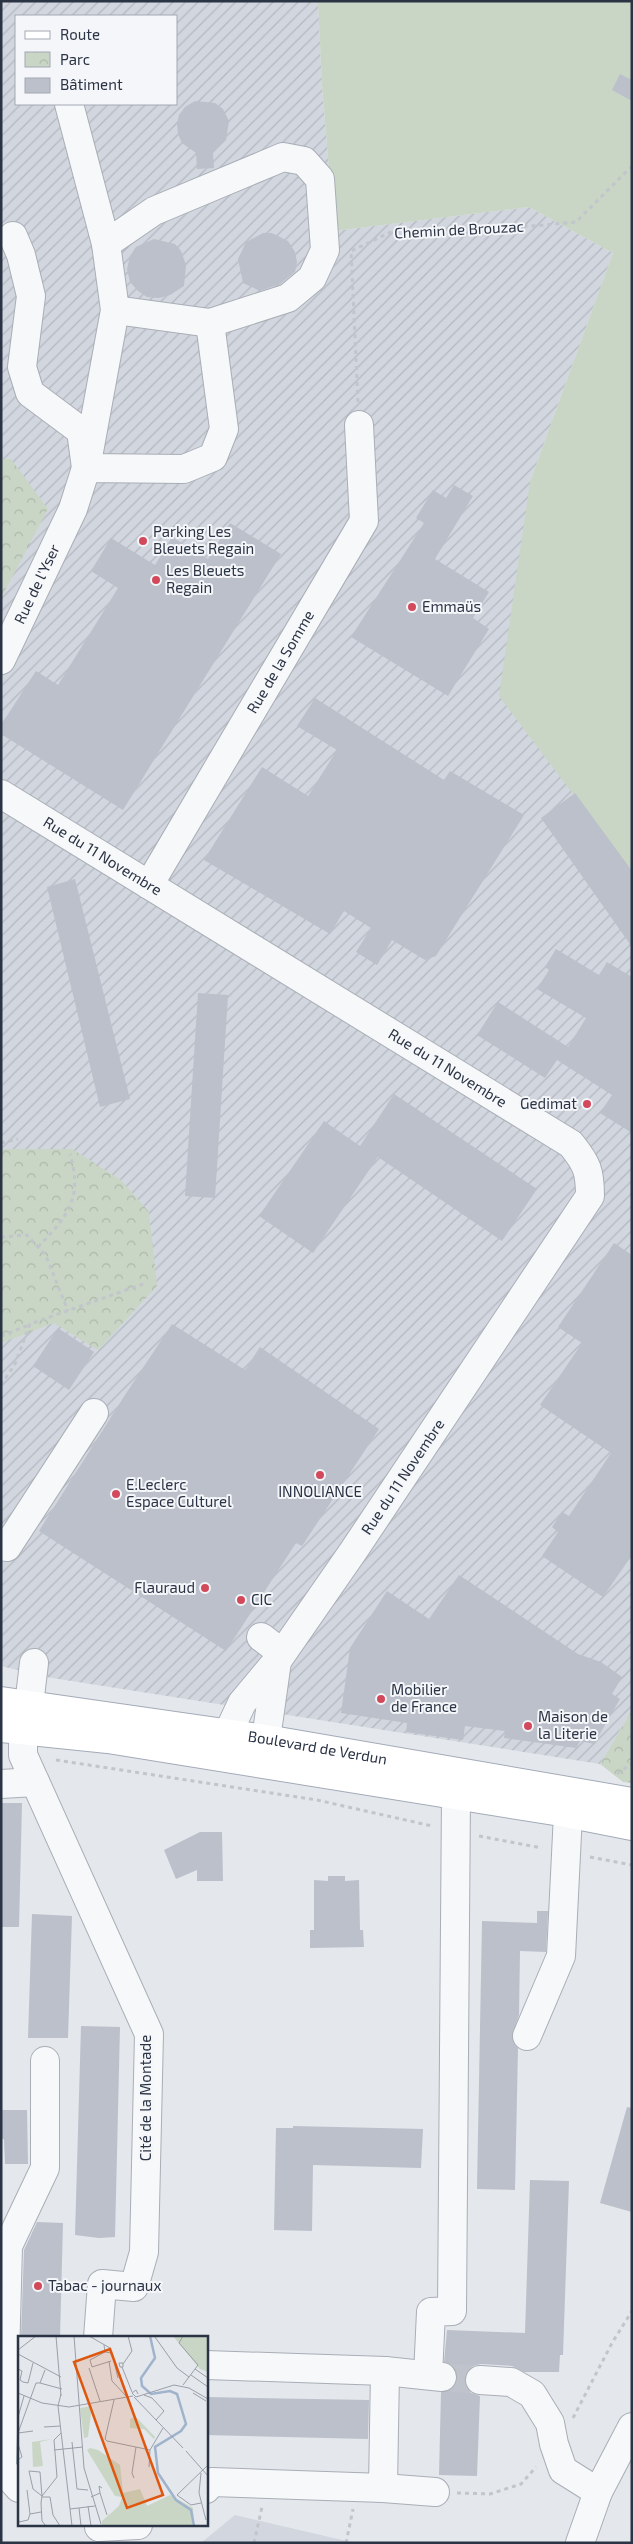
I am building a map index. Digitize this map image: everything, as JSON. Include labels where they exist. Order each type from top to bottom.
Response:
[{"type":"main road","name":"Boulevard de Verdun","points":[[1,1701],[19,1729]]},
{"type":"main road","name":"Boulevard de Verdun","points":[[19,1729],[228,1733],[632,1802]]},
{"type":"main road","name":"Boulevard de Verdun","points":[[19,1729],[108,1739],[456,1795],[632,1826]]},
{"type":"main road","points":[[242,1761],[262,1747],[266,1739]]},
{"type":"street","name":"Rue de l'Yser","points":[[1,660],[73,509],[86,468],[115,310],[106,244],[69,105]]},
{"type":"street","points":[[106,244],[154,211],[283,157],[304,161],[320,179],[325,250],[312,278],[288,298],[210,322],[115,310]]},
{"type":"street","points":[[13,236],[21,255],[31,296],[22,367],[30,393],[81,431],[86,468],[184,469],[213,457],[224,429],[210,322]]},
{"type":"street","name":"Rue de la Somme","points":[[149,885],[364,520],[359,425]]},
{"type":"street","name":"Rue du 11 Novembre","points":[[1,794],[571,1144],[586,1162],[590,1177],[590,1196],[354,1550],[273,1650],[242,1703],[228,1733]]},
{"type":"street","points":[[7,1547],[94,1413]]},
{"type":"street","name":"Rue du 11 Novembre","points":[[266,1739],[273,1650]]},
{"type":"street","points":[[19,1729],[34,1663]]},
{"type":"street","name":"Cité de la Montade","points":[[19,1729],[35,1782],[149,2034],[144,2252],[134,2287],[102,2284],[98,2336]]},
{"type":"street","points":[[1,1784],[35,1782]]},
{"type":"street","points":[[208,2365],[385,2371],[435,2376],[431,2312],[452,2311],[456,1795]]},
{"type":"street","points":[[527,2036],[561,1956],[568,1814]]},
{"type":"street","points":[[7,2475],[8,2246],[45,2168],[45,2061]]},
{"type":"street","points":[[371,2488],[385,2371]]},
{"type":"street","points":[[480,2380],[511,2382],[532,2394],[550,2423],[554,2444],[564,2470],[598,2492]]},
{"type":"street","points":[[580,2543],[598,2492],[632,2427]]},
{"type":"street","points":[[208,2487],[212,2482],[435,2492]]},
{"type":"street","points":[[96,2532],[132,2526]]},
{"type":"path","name":"Chemin de Brouzac","points":[[359,425],[351,251],[391,232],[533,226],[576,222],[632,166]]},
{"type":"path","points":[[1,1143],[18,1139]]},
{"type":"path","points":[[38,1247],[63,1221],[75,1197],[76,1174],[70,1154]]},
{"type":"path","points":[[1,1237],[27,1234],[46,1256],[68,1311]]},
{"type":"path","points":[[1,1336],[146,1283]]},
{"type":"path","points":[[1,1385],[15,1364],[30,1324]]},
{"type":"path","points":[[19,1729],[456,1832],[632,1865]]},
{"type":"path","points":[[254,2543],[268,2484]]},
{"type":"path","points":[[346,2543],[371,2488]]},
{"type":"shaded area","points":[[1,1],[318,1],[322,85],[334,231],[529,207],[613,253],[530,482],[632,872],[632,1710],[600,1764],[46,1677],[1,1666]]},
{"type":"shaded area","points":[[235,2515],[355,2543],[201,2543]]},
{"type":"green space","points":[[318,1],[632,1],[632,872],[499,696],[530,482],[613,253],[529,207],[334,231],[322,85]]},
{"type":"green space","points":[[1,459],[11,459],[48,509],[1,598]]},
{"type":"green space","points":[[1,1149],[72,1149],[121,1180],[149,1212],[157,1286],[98,1350],[54,1323],[1,1343]]},
{"type":"green space","points":[[632,1710],[632,1783],[623,1782],[600,1764]]},
{"type":"building","points":[[620,74],[632,80],[632,101],[612,90]]},
{"type":"building","points":[[195,101],[215,103],[223,109],[229,121],[226,140],[213,153],[214,168],[197,169],[196,153],[182,143],[178,134],[177,124],[179,115],[185,107]]},
{"type":"building","points":[[263,233],[272,233],[288,241],[295,252],[297,262],[295,272],[280,284],[260,291],[243,283],[238,259],[246,242]]},
{"type":"building","points":[[154,239],[175,244],[181,251],[186,265],[184,286],[170,295],[159,298],[147,297],[138,291],[130,282],[127,269],[130,256],[136,247]]},
{"type":"building","name":"Emmaüs","points":[[454,485],[473,496],[435,559],[489,592],[473,618],[489,629],[448,696],[351,637],[424,523],[416,518],[433,490],[446,498]]},
{"type":"building","points":[[230,523],[281,554],[123,810],[1,734],[1,725],[36,671],[58,685],[118,588],[91,571],[111,538],[155,565],[172,537],[208,559]]},
{"type":"building","points":[[315,698],[444,780],[450,771],[524,815],[436,956],[425,960],[392,940],[377,965],[356,952],[371,928],[344,911],[330,934],[204,860],[262,767],[308,796],[337,750],[297,726]]},
{"type":"building","points":[[575,793],[632,871],[632,947],[541,818]]},
{"type":"building","points":[[75,879],[130,1099],[100,1107],[47,887]]},
{"type":"building","points":[[556,949],[599,975],[607,962],[632,977],[632,1133],[600,1113],[612,1095],[557,1060],[545,1078],[477,1035],[498,1002],[568,1047],[586,1018],[537,989],[549,970],[545,967]]},
{"type":"building","points":[[198,993],[228,995],[215,1198],[185,1196]]},
{"type":"building","points":[[394,1094],[537,1189],[502,1241],[378,1157],[313,1253],[259,1216],[324,1121],[360,1146]]},
{"type":"building","points":[[614,1243],[632,1255],[632,1555],[603,1597],[542,1556],[558,1532],[552,1527],[562,1512],[569,1516],[611,1453],[540,1405],[582,1343],[558,1327]]},
{"type":"building","points":[[172,1324],[245,1370],[260,1347],[379,1429],[302,1546],[296,1543],[226,1651],[39,1531]]},
{"type":"building","points":[[58,1328],[94,1352],[69,1390],[33,1366]]},
{"type":"building","points":[[459,1575],[578,1654],[601,1662],[622,1677],[612,1694],[620,1699],[594,1744],[580,1741],[576,1748],[504,1738],[505,1731],[465,1726],[463,1740],[406,1732],[407,1723],[341,1713],[350,1648],[387,1591],[429,1619]]},
{"type":"building","points":[[1,1803],[22,1803],[19,1927],[1,1927]]},
{"type":"building","points":[[200,1832],[222,1832],[223,1881],[197,1881],[197,1870],[176,1879],[164,1850]]},
{"type":"building","points":[[328,1876],[345,1876],[345,1881],[359,1880],[360,1930],[363,1930],[364,1947],[310,1948],[310,1930],[314,1930],[314,1880],[328,1881]]},
{"type":"building","points":[[537,1911],[548,1911],[546,1952],[520,1951],[519,2015],[512,2037],[518,2048],[515,2190],[477,2189],[482,1921],[537,1923]]},
{"type":"building","points":[[32,1914],[72,1916],[68,2038],[28,2038]]},
{"type":"building","points":[[81,2026],[120,2027],[115,2237],[99,2238],[75,2235]]},
{"type":"building","points":[[627,2107],[632,2108],[632,2212],[600,2203]]},
{"type":"building","points":[[1,2110],[27,2110],[28,2164],[5,2164],[4,2139],[1,2139]]},
{"type":"building","points":[[293,2126],[423,2129],[421,2168],[313,2165],[312,2231],[274,2230],[276,2128],[293,2128]]},
{"type":"building","points":[[530,2180],[569,2181],[563,2355],[560,2355],[559,2372],[524,2372],[512,2366],[481,2364],[473,2366],[467,2372],[464,2379],[466,2387],[471,2393],[480,2396],[477,2476],[439,2475],[441,2392],[454,2387],[458,2378],[456,2370],[452,2365],[444,2362],[447,2330],[525,2333]]},
{"type":"building","points":[[37,2222],[63,2223],[60,2336],[21,2336],[24,2250]]},
{"type":"building","points":[[208,2397],[369,2400],[368,2439],[208,2435]]},
{"type":"tunnel","points":[[442,2377],[480,2380]]},
{"type":"place","name":"Parking Les Bleuets Regain","points":[[143,541]]},
{"type":"place","name":"Les Bleuets Regain","points":[[156,580]]},
{"type":"place","name":"Emmaüs","points":[[412,607]]},
{"type":"place","name":"Gedimat","points":[[587,1104]]},
{"type":"place","name":"INNOLIANCE","points":[[320,1475]]},
{"type":"place","name":"E.Leclerc Espace Culturel","points":[[116,1494]]},
{"type":"place","name":"Flauraud","points":[[205,1588]]},
{"type":"place","name":"CIC","points":[[241,1600]]},
{"type":"place","name":"Mobilier de France","points":[[381,1699]]},
{"type":"place","name":"Maison de la Literie","points":[[528,1726]]},
{"type":"place","name":"Tabac - journaux","points":[[38,2286]]}]
